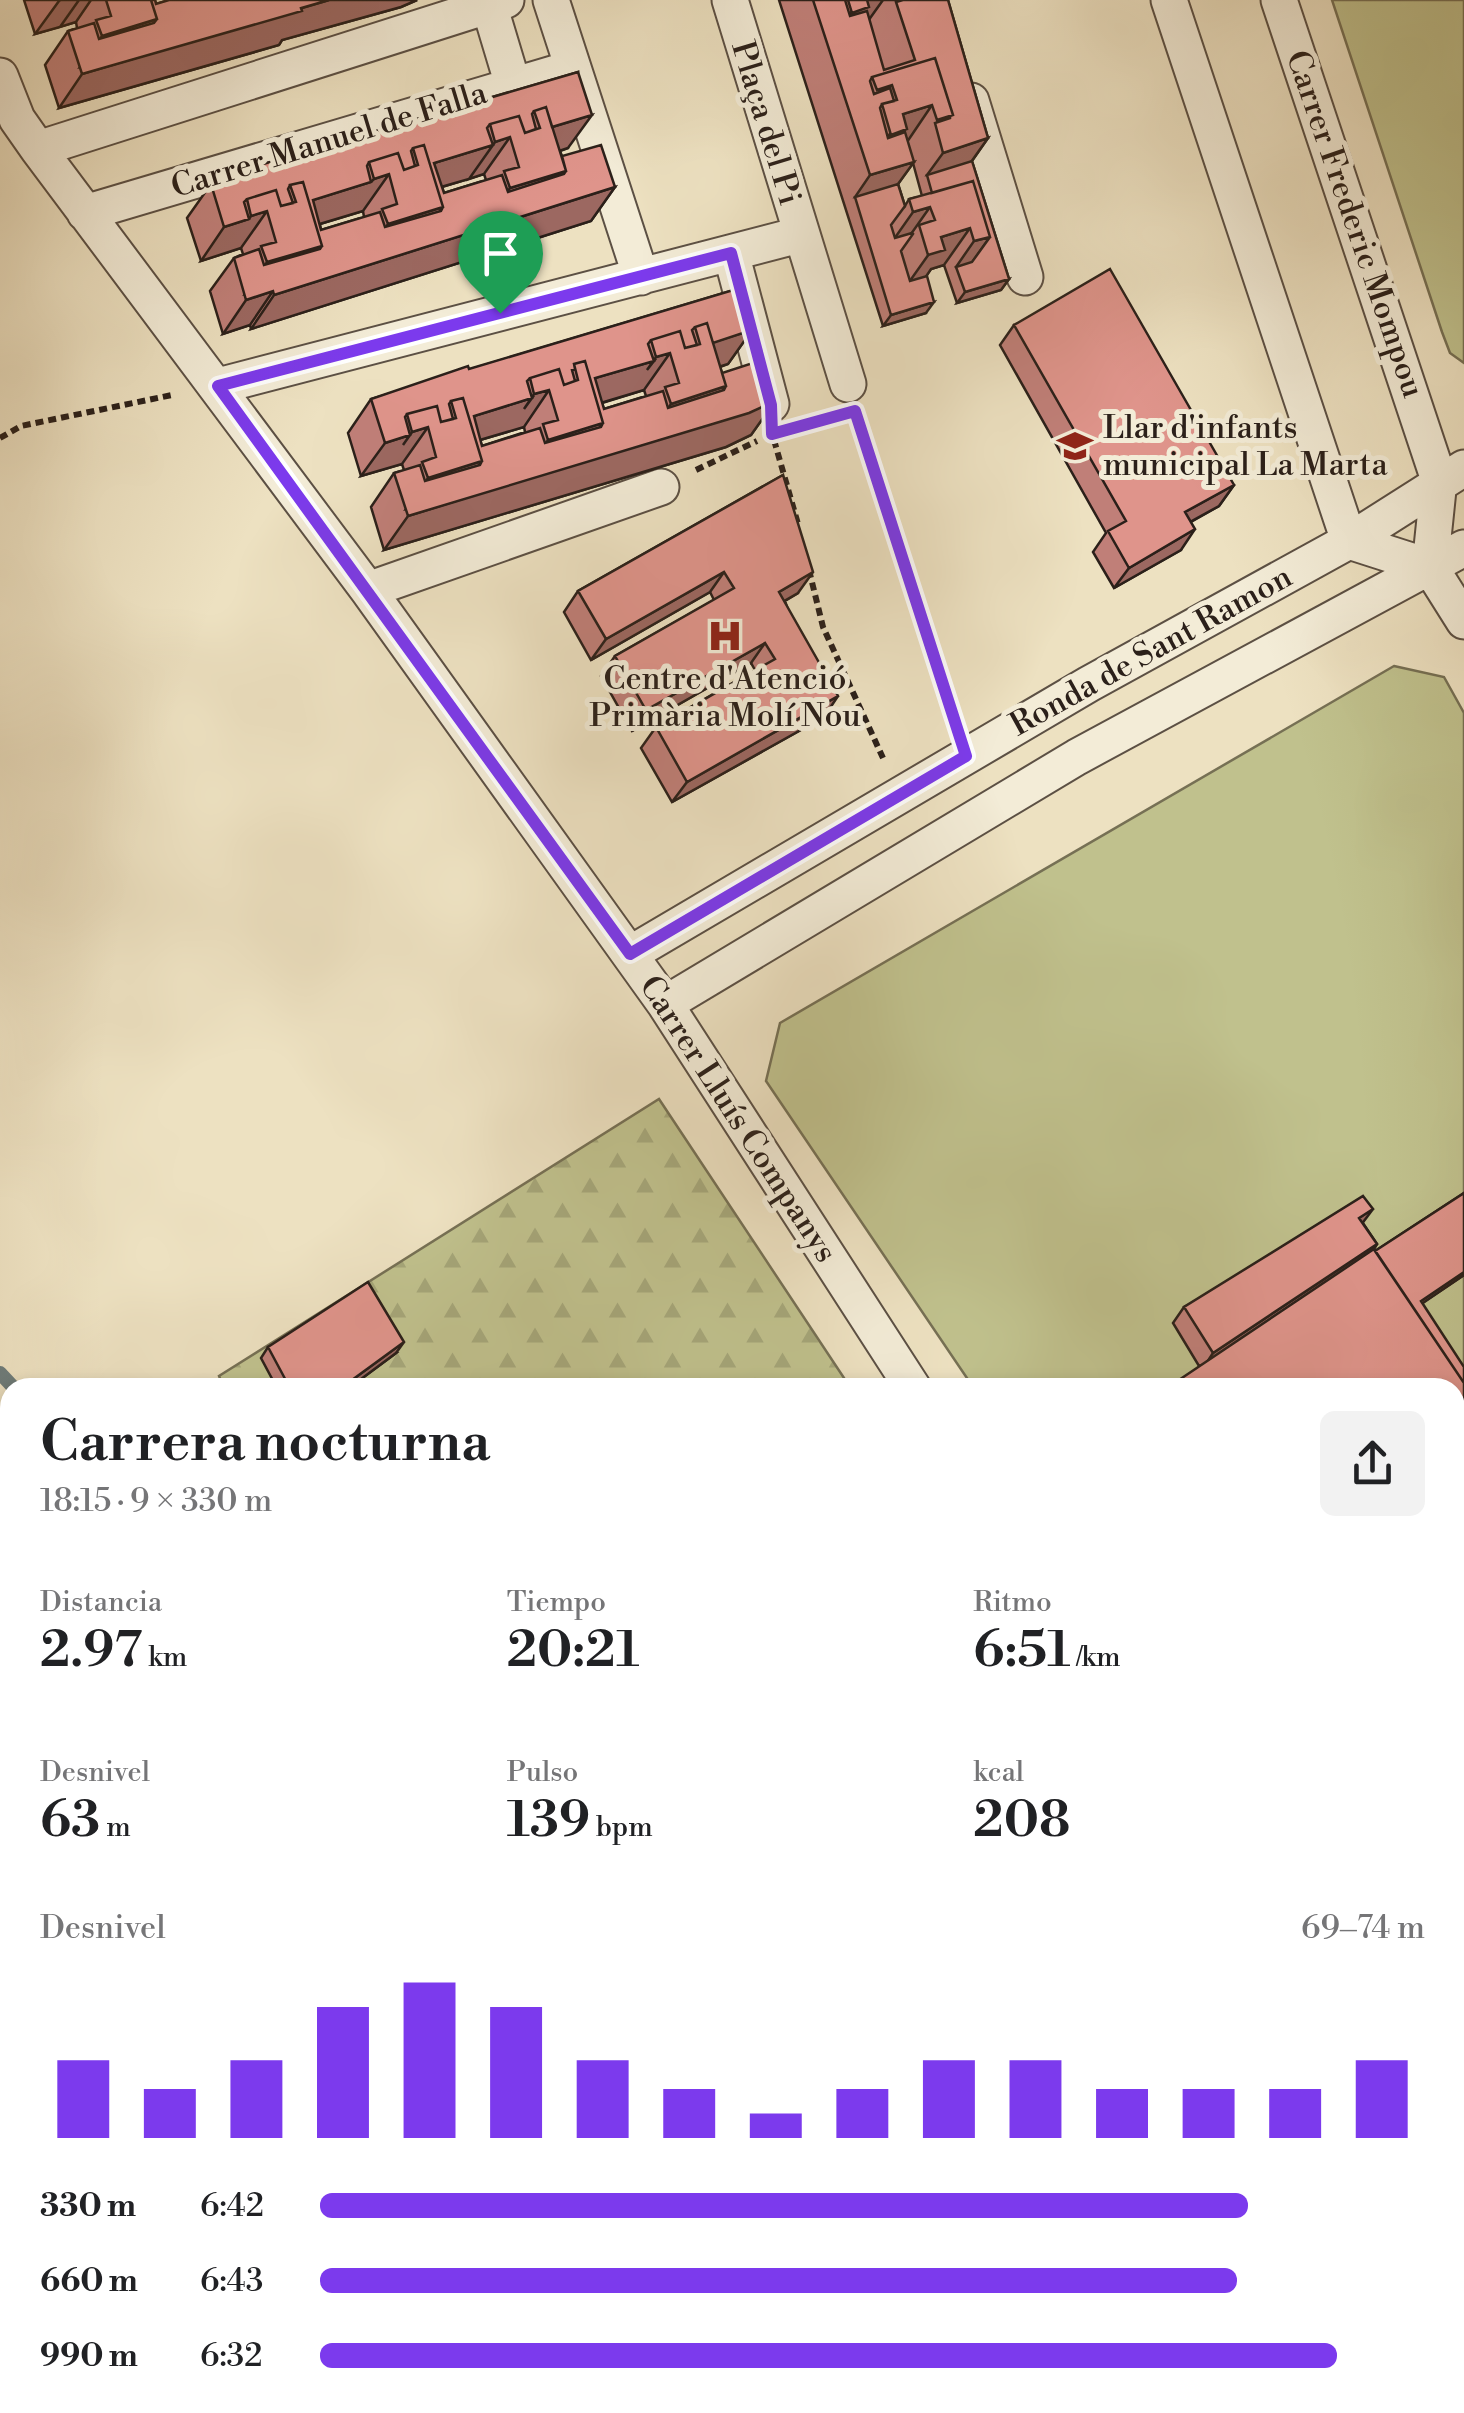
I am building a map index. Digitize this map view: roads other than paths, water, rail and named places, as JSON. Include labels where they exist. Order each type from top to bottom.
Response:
[{"type":"street","points":[[550,0],[642,277]]},
{"type":"street","name":"Plaça del Pi","points":[[218,386],[799,235],[730,0]]},
{"type":"street","points":[[1169,0],[1349,540],[1430,567],[1464,621]]},
{"type":"street","name":"Carrer Frederic Mompou","points":[[1279,0],[1451,474],[1430,567]]},
{"type":"street","points":[[38,148],[480,5],[513,85]]},
{"type":"street","name":"Carrer Manuel de Falla","points":[[86,213],[573,68]]},
{"type":"street","points":[[962,74],[1025,277]]},
{"type":"street","name":"Carrer Lluís Companys","points":[[0,76],[17,119],[368,590],[665,1004],[907,1378]]},
{"type":"street","points":[[799,235],[851,398]]},
{"type":"street","points":[[731,253],[778,423]]},
{"type":"street","name":"Ronda de Sant Ramon","points":[[630,954],[966,756],[1349,540],[1451,474]]},
{"type":"street","points":[[368,590],[661,487]]},
{"type":"street","name":"Ronda de Sant Ramon","points":[[665,1004],[1078,757],[1464,548]]},
{"type":"waterway","points":[[0,1373],[5,1378]]},
{"type":"place","name":"Llar d'infants municipal La Marta","points":[[1075,446]]},
{"type":"place","name":"Centre d'Atenció Primària Molí Nou","points":[[725,636]]}]
